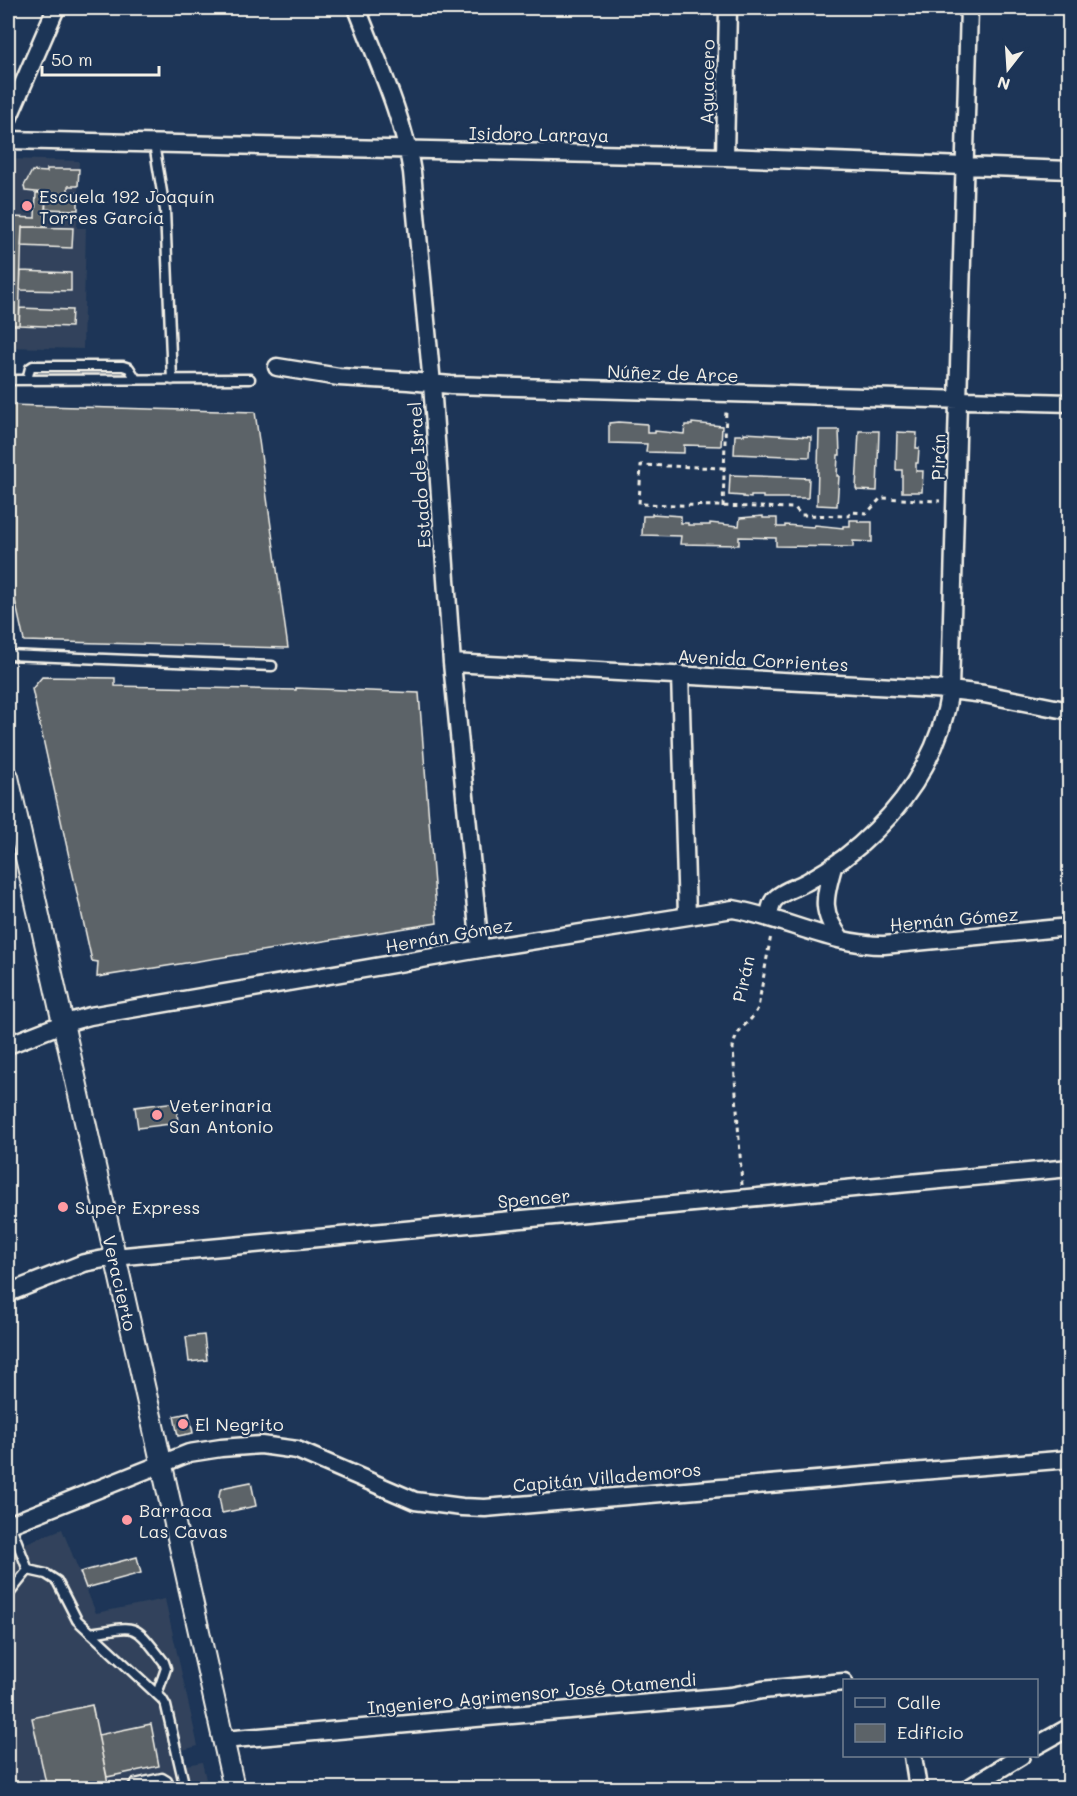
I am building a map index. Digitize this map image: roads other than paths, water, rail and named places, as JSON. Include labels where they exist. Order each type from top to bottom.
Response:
[{"type":"street","points":[[8,119],[56,8]]},
{"type":"street","name":"Estado de Israel","points":[[357,8],[397,112],[409,151],[418,218],[452,663],[480,949]]},
{"type":"street","name":"Aguacero","points":[[725,158],[728,8]]},
{"type":"street","name":"Pirán","points":[[769,917],[773,901],[780,895],[833,867],[877,829],[921,774],[943,726],[951,690],[969,8]]},
{"type":"street","name":"Isidoro Larraya","points":[[8,140],[725,158],[1070,170]]},
{"type":"street","name":"Núñez de Arce","points":[[277,367],[339,377],[432,384],[1070,403]]},
{"type":"street","name":"Avenida Corrientes","points":[[452,663],[951,690],[1070,711]]},
{"type":"street","points":[[680,674],[687,916]]},
{"type":"street","name":"Veracierto","points":[[8,777],[234,1788]]},
{"type":"street","points":[[833,867],[825,895],[825,908],[828,918],[842,940]]},
{"type":"street","name":"Hernán Gómez","points":[[8,1045],[90,1016],[480,949],[732,909],[769,917],[862,945],[884,945],[1070,927]]},
{"type":"street","name":"Spencer","points":[[8,1293],[84,1263],[114,1257],[1070,1168]]},
{"type":"street","name":"Capitán Villademoros","points":[[9,1525],[189,1453],[221,1448],[276,1446],[297,1450],[415,1501],[485,1508],[686,1489],[1070,1459]]},
{"type":"street","name":"Ingeniero Agrimensor José Otamendi","points":[[223,1740],[731,1696],[762,1690],[843,1682]]},
{"type":"street","points":[[1038,1745],[1070,1727]]},
{"type":"street","points":[[913,1757],[918,1788]]},
{"type":"street","points":[[969,1788],[1018,1757]]},
{"type":"lane","points":[[154,144],[165,210],[172,380]]},
{"type":"lane","points":[[27,380],[30,368],[33,366],[123,366],[129,368],[136,379]]},
{"type":"lane","points":[[8,380],[250,379]]},
{"type":"lane","points":[[8,655],[272,666]]},
{"type":"lane","points":[[9,1525],[28,1569]]},
{"type":"lane","points":[[8,1595],[28,1569]]},
{"type":"lane","points":[[28,1569],[46,1574],[57,1581],[77,1620],[157,1694],[166,1707],[185,1788]]},
{"type":"lane","points":[[91,1633],[127,1627],[139,1630],[164,1662],[166,1668],[157,1694]]},
{"type":"lane","points":[[132,1788],[135,1784],[162,1778],[167,1781],[169,1788]]},
{"type":"place","name":"Escuela 192 Joaquín Torres García","points":[[27,206]]},
{"type":"place","name":"Veterinaria San Antonio","points":[[157,1115]]},
{"type":"place","name":"Super Express","points":[[63,1207]]},
{"type":"place","name":"El Negrito","points":[[183,1424]]},
{"type":"place","name":"Barraca Las Cavas","points":[[127,1520]]}]
